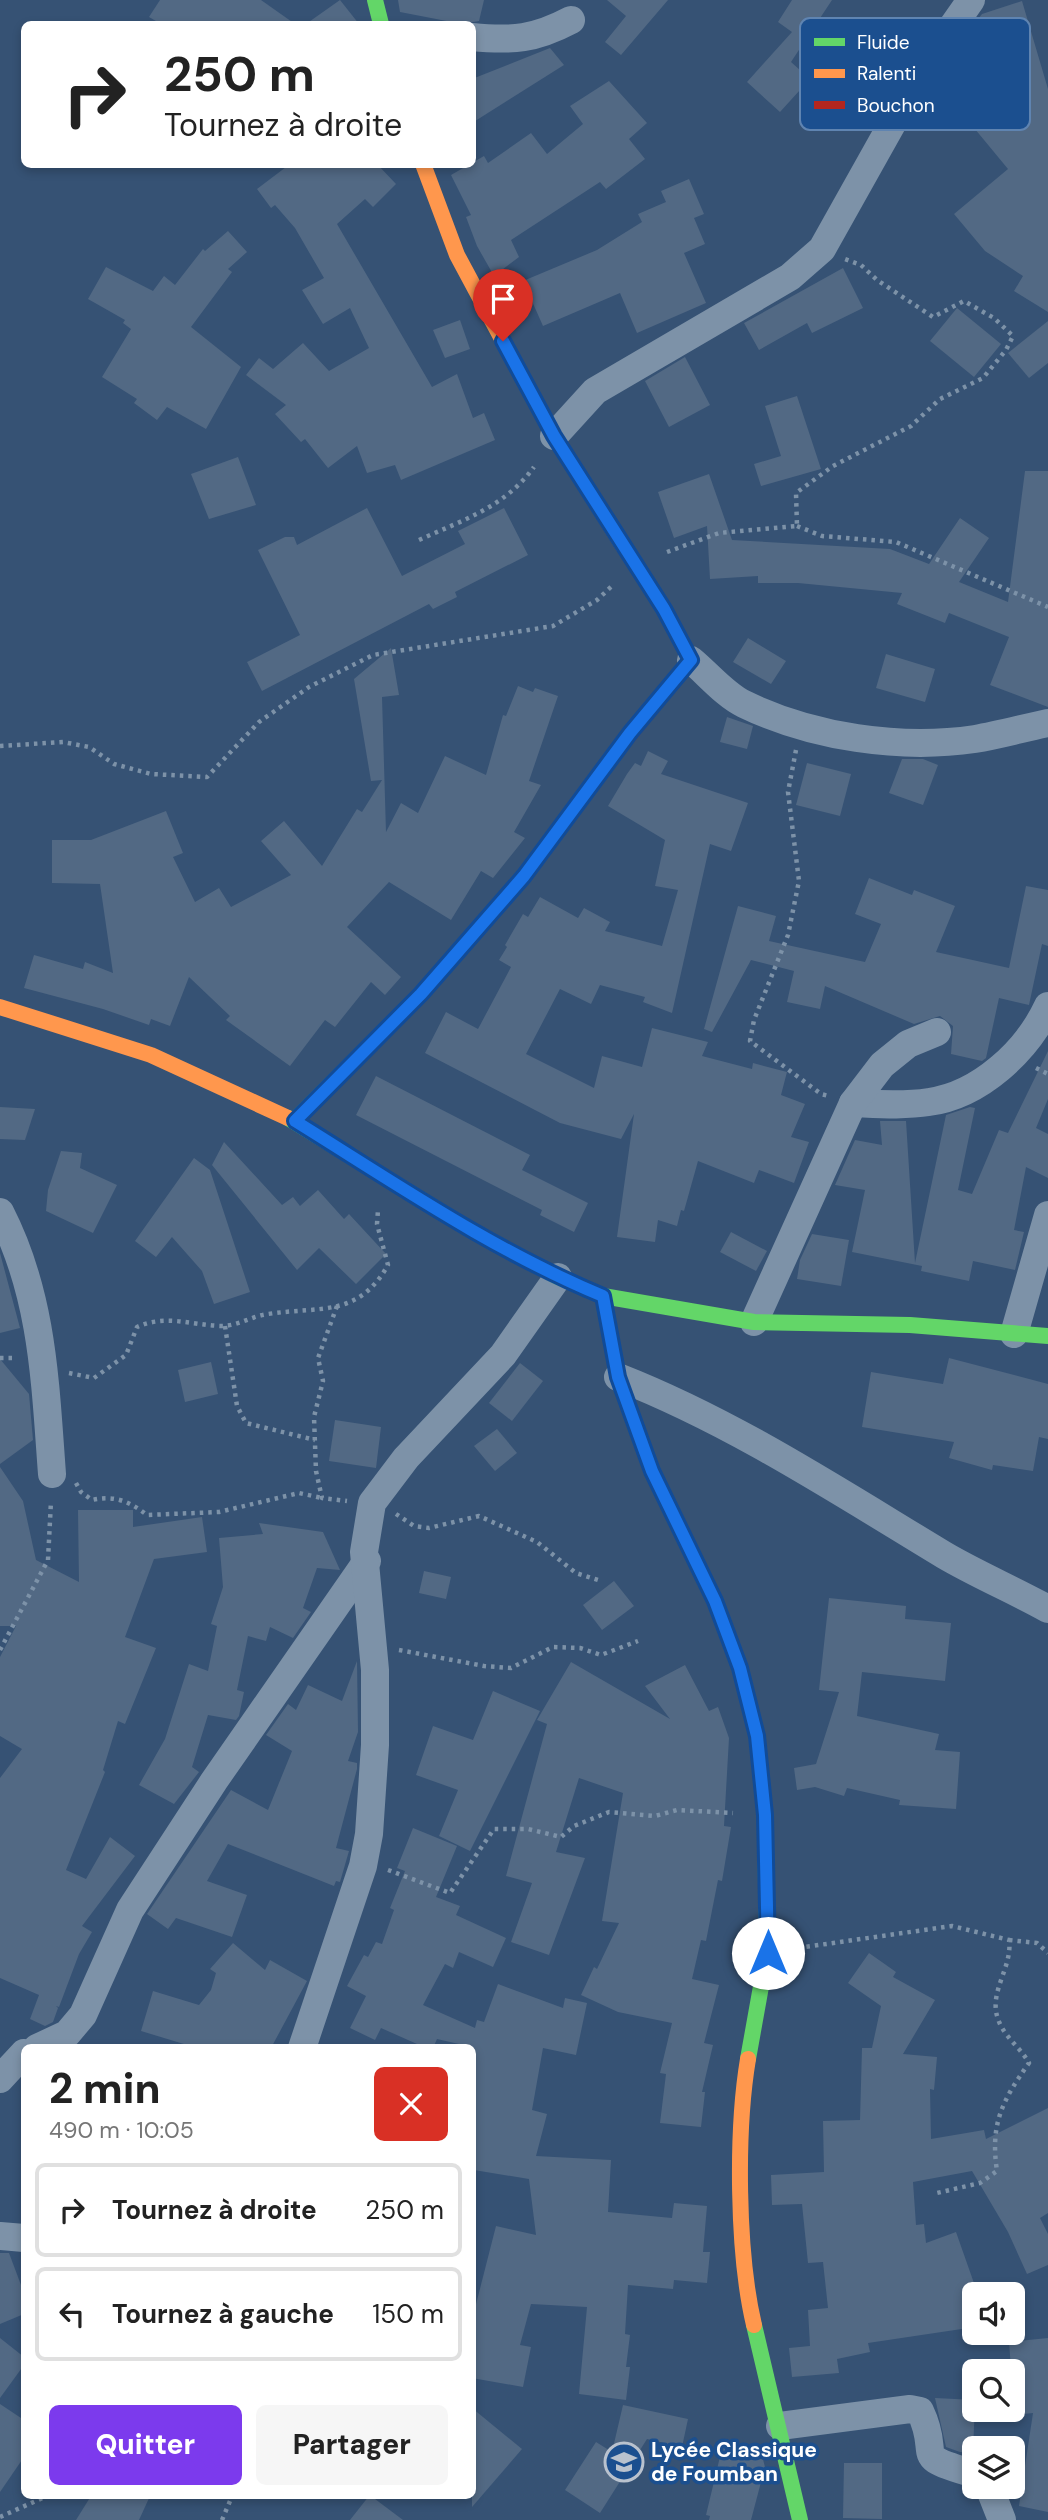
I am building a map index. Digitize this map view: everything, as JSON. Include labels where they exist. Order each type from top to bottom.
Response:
[{"type":"street","points":[[959,18],[971,0]]},
{"type":"street","points":[[476,37],[503,40],[542,35],[571,20]]},
{"type":"street","points":[[554,436],[595,391],[790,277],[822,249],[889,130]]},
{"type":"street","points":[[424,168],[457,255],[554,436],[636,563],[691,660],[741,703],[801,726],[898,741],[973,740],[1048,723]]},
{"type":"street","points":[[295,1121],[421,994],[524,876],[630,733],[691,660]]},
{"type":"street","points":[[853,1103],[932,1102],[964,1091],[1003,1066],[1022,1048],[1048,1006]]},
{"type":"street","points":[[0,1007],[151,1055],[295,1121],[381,1175],[558,1278],[603,1296],[754,1322],[910,1325],[1048,1336]]},
{"type":"street","points":[[754,1322],[853,1103],[891,1058],[908,1044],[937,1032]]},
{"type":"street","points":[[0,1212],[18,1248],[32,1292],[43,1361],[52,1474]]},
{"type":"street","points":[[1014,1334],[1048,1215]]},
{"type":"street","points":[[303,2044],[363,1866],[369,1833],[376,1745],[375,1670],[367,1561],[364,1552],[372,1503],[406,1458],[503,1355],[558,1278]]},
{"type":"street","points":[[603,1296],[618,1377],[652,1471],[715,1601],[740,1668],[757,1736],[765,1815],[768,1953],[743,2089],[741,2215],[751,2314],[800,2520]]},
{"type":"street","points":[[618,1377],[677,1400],[835,1489],[947,1557],[1048,1609]]},
{"type":"street","points":[[46,2044],[67,2034],[83,2015],[130,1910],[214,1781],[367,1561]]},
{"type":"street","points":[[0,2079],[21,2056]]},
{"type":"street","points":[[0,2236],[21,2238]]},
{"type":"street","points":[[779,2426],[831,2422],[909,2409],[919,2411],[926,2424],[928,2453],[934,2462],[962,2470]]},
{"type":"street","points":[[994,2499],[1002,2520]]},
{"type":"path","points":[[797,526],[796,493],[833,466],[911,426],[940,399],[983,378],[1006,350],[1013,336],[994,318],[964,301],[933,317],[877,280],[861,265],[822,249]]},
{"type":"path","points":[[419,540],[459,524],[518,489],[554,436]]},
{"type":"path","points":[[0,746],[63,743],[89,747],[114,764],[150,774],[207,777],[259,722],[309,687],[373,655],[553,626],[597,600],[636,563],[719,533],[797,526],[822,536],[896,542],[1048,607]]},
{"type":"path","points":[[801,726],[788,792],[799,881],[788,935],[754,1020],[750,1041],[821,1094],[853,1103]]},
{"type":"path","points":[[0,1358],[43,1361],[78,1377],[94,1378],[126,1354],[137,1327],[152,1320],[171,1319],[225,1326],[263,1314],[314,1312],[365,1297],[388,1265],[377,1224],[381,1175]]},
{"type":"path","points":[[322,1498],[314,1417],[323,1381],[318,1358],[337,1306]]},
{"type":"path","points":[[225,1326],[237,1406],[246,1423],[316,1440]]},
{"type":"path","points":[[0,1650],[48,1560],[52,1474],[74,1479],[81,1492],[92,1500],[106,1497],[131,1502],[147,1515],[219,1511],[299,1493],[372,1503],[399,1515],[414,1526],[429,1528],[479,1516],[537,1542],[576,1573],[598,1580]]},
{"type":"path","points":[[391,1649],[484,1666],[511,1668],[553,1647],[580,1648],[601,1655],[638,1641]]},
{"type":"path","points":[[363,1866],[393,1871],[450,1893],[494,1829],[528,1829],[561,1836],[574,1826],[609,1812],[655,1816],[677,1810],[765,1815]]},
{"type":"path","points":[[768,1953],[952,1926],[1010,1940],[1037,1943],[1048,1952]]},
{"type":"path","points":[[937,2193],[979,2183],[997,2171],[994,2128],[1013,2086],[1029,2063],[998,2021],[994,2005],[1011,1954],[1010,1940]]},
{"type":"path","points":[[0,2517],[40,2499]]},
{"type":"path","points":[[222,2520],[229,2499]]},
{"type":"building","points":[[160,0],[261,0],[291,21],[156,21],[149,17]]},
{"type":"building","points":[[340,0],[357,21],[310,21]]},
{"type":"building","points":[[398,0],[484,0],[479,21],[476,22],[446,21],[400,12]]},
{"type":"building","points":[[607,0],[668,0],[621,55],[605,42],[626,16]]},
{"type":"building","points":[[792,0],[832,0],[820,18],[800,18],[800,48],[791,62],[800,70],[800,90],[780,112],[747,82],[792,32],[778,22]]},
{"type":"building","points":[[1022,1],[1027,18],[979,18],[982,14]]},
{"type":"building","points":[[1030,28],[1048,89],[1048,312],[1014,291],[1023,276],[985,251],[954,214],[1008,169],[976,130],[1030,130]]},
{"type":"building","points":[[550,48],[564,65],[476,120],[476,77]]},
{"type":"building","points":[[609,81],[647,123],[629,139],[645,159],[606,189],[600,182],[511,240],[519,257],[494,276],[477,246],[466,217],[471,215],[451,175],[463,168],[476,168],[476,161],[484,156],[488,163],[531,133],[547,154],[583,124],[570,106]]},
{"type":"building","points":[[285,168],[381,168],[396,184],[373,207],[365,199],[337,224],[432,387],[457,374],[473,418],[484,413],[495,440],[401,480],[395,465],[367,473],[357,446],[328,468],[305,439],[301,442],[275,414],[286,405],[246,375],[259,358],[273,369],[303,343],[329,371],[369,348],[350,308],[323,324],[302,290],[324,278],[295,228],[275,205],[271,208],[257,189]]},
{"type":"building","points":[[689,179],[704,214],[694,218],[705,244],[684,253],[706,303],[637,333],[620,293],[543,326],[523,281],[597,250],[642,222],[638,214],[666,202],[661,191]]},
{"type":"building","points":[[228,231],[247,252],[228,269],[232,272],[191,327],[241,367],[206,429],[167,407],[157,420],[134,403],[137,399],[102,377],[131,329],[123,323],[125,320],[88,299],[106,267],[153,291],[164,276],[175,285],[203,249],[205,251]]},
{"type":"building","points":[[843,268],[863,308],[812,333],[807,323],[759,350],[744,323]]},
{"type":"building","points":[[957,308],[1001,344],[974,377],[930,341]]},
{"type":"building","points":[[460,320],[470,349],[445,358],[433,330]]},
{"type":"building","points":[[1048,321],[1048,363],[1029,378],[1008,353]]},
{"type":"building","points":[[685,357],[710,405],[669,427],[645,381]]},
{"type":"building","points":[[797,396],[821,469],[761,486],[754,464],[781,456],[765,406]]},
{"type":"building","points":[[238,457],[256,505],[209,519],[191,474]]},
{"type":"building","points":[[1025,471],[1048,471],[1048,707],[990,685],[1009,637],[949,613],[945,623],[897,604],[902,593],[798,583],[758,583],[758,576],[710,579],[707,526],[674,538],[658,492],[709,474],[732,540],[890,549],[929,564],[960,518],[989,538],[959,582],[1008,602]]},
{"type":"building","points":[[367,508],[402,576],[465,544],[458,531],[504,508],[528,555],[455,592],[457,597],[433,609],[429,604],[262,691],[247,662],[300,635],[258,550],[285,537],[294,537],[297,545]]},
{"type":"building","points":[[748,638],[786,661],[771,684],[733,662]]},
{"type":"building","points":[[391,648],[399,695],[382,697],[386,832],[401,803],[418,813],[445,756],[486,775],[503,715],[506,716],[518,686],[533,692],[535,688],[558,696],[529,781],[541,785],[514,832],[525,838],[493,878],[481,871],[451,920],[389,882],[347,927],[401,977],[385,995],[371,982],[335,1027],[325,1020],[290,1066],[226,1020],[230,1016],[189,977],[170,1026],[151,1019],[149,1025],[103,1009],[24,988],[34,955],[83,969],[85,962],[113,973],[100,884],[52,883],[52,840],[91,840],[166,811],[183,853],[173,857],[195,902],[219,888],[231,907],[291,875],[261,841],[284,821],[322,866],[357,809],[362,812],[382,780],[371,781],[354,679]]},
{"type":"building","points":[[886,654],[935,669],[925,702],[876,688]]},
{"type":"building","points":[[727,717],[753,726],[747,749],[720,742]]},
{"type":"building","points":[[648,751],[668,761],[661,774],[748,803],[731,851],[710,844],[672,1013],[643,1002],[645,997],[600,985],[591,1004],[560,989],[526,1054],[594,1088],[602,1056],[642,1067],[652,1028],[708,1042],[702,1056],[752,1069],[753,1063],[787,1072],[781,1095],[805,1104],[791,1137],[809,1142],[794,1183],[759,1170],[754,1183],[698,1161],[677,1226],[658,1220],[655,1242],[617,1237],[634,1114],[621,1139],[560,1123],[425,1053],[446,1012],[478,1029],[511,967],[499,960],[507,947],[505,945],[523,914],[528,917],[540,897],[578,918],[584,908],[610,922],[605,931],[662,946],[678,890],[655,886],[665,840],[608,806],[635,763],[641,766]]},
{"type":"building","points":[[902,759],[923,759],[938,765],[923,805],[889,793]]},
{"type":"building","points":[[807,763],[851,774],[840,816],[796,805]]},
{"type":"building","points":[[869,878],[912,895],[914,890],[955,906],[936,952],[1009,968],[1026,886],[1048,890],[1048,946],[1042,944],[1029,1005],[999,998],[986,1058],[982,1061],[951,1054],[953,1026],[940,1016],[914,1024],[825,986],[820,1009],[787,1002],[794,971],[751,960],[712,1032],[704,1029],[738,906],[776,916],[769,941],[865,962],[881,924],[855,914]]},
{"type":"building","points":[[1048,1051],[1048,1099],[1036,1128],[1048,1134],[1048,1178],[1026,1167],[1014,1230],[1024,1232],[1015,1270],[973,1261],[969,1281],[921,1271],[922,1266],[852,1252],[865,1190],[835,1185],[855,1140],[882,1145],[880,1121],[906,1121],[915,1263],[946,1115],[970,1107],[975,1108],[958,1190],[972,1194],[999,1130],[1008,1133]]},
{"type":"building","points":[[376,1076],[530,1155],[522,1170],[588,1203],[574,1232],[540,1215],[542,1210],[356,1115]]},
{"type":"building","points":[[0,1107],[35,1109],[25,1140],[0,1139]]},
{"type":"building","points":[[224,1142],[282,1205],[293,1197],[300,1206],[318,1190],[344,1219],[349,1214],[386,1254],[356,1284],[319,1248],[297,1270],[212,1165]]},
{"type":"building","points":[[61,1151],[82,1153],[80,1168],[117,1185],[93,1233],[46,1211],[48,1190]]},
{"type":"building","points":[[194,1158],[210,1170],[250,1292],[214,1304],[202,1271],[172,1237],[156,1257],[135,1241]]},
{"type":"building","points":[[731,1232],[767,1251],[756,1271],[720,1252]]},
{"type":"building","points":[[812,1234],[849,1240],[841,1286],[797,1279],[800,1260]]},
{"type":"building","points":[[0,1253],[20,1328],[0,1333]]},
{"type":"building","points":[[949,1358],[1048,1384],[1048,1439],[1039,1437],[1033,1471],[993,1465],[992,1470],[949,1458],[954,1442],[862,1427],[871,1372],[943,1384]]},
{"type":"building","points":[[0,1359],[29,1394],[33,1440],[0,1464]]},
{"type":"building","points":[[211,1362],[218,1394],[185,1402],[178,1370]]},
{"type":"building","points":[[520,1363],[543,1381],[512,1421],[489,1403]]},
{"type":"building","points":[[335,1420],[381,1427],[376,1468],[329,1461]]},
{"type":"building","points":[[497,1429],[517,1453],[495,1471],[474,1446]]},
{"type":"building","points":[[0,1467],[23,1501],[36,1560],[79,1582],[78,1510],[133,1510],[133,1527],[202,1517],[207,1552],[154,1559],[125,1637],[156,1648],[125,1724],[118,1721],[103,1770],[105,1772],[66,1870],[86,1879],[110,1837],[135,1856],[82,1926],[92,1932],[79,1954],[59,2007],[56,2006],[58,2008],[53,2022],[45,2026],[30,2019],[39,1995],[0,1978],[0,1778],[22,1749],[0,1736],[0,1657],[16,1626],[0,1626]]},
{"type":"building","points":[[259,1523],[323,1532],[340,1570],[317,1568],[303,1608],[311,1612],[293,1638],[270,1627],[266,1641],[248,1636],[237,1690],[244,1692],[239,1716],[236,1720],[208,1715],[192,1767],[199,1772],[174,1804],[139,1785],[165,1739],[189,1664],[208,1671],[217,1626],[211,1624],[223,1587],[219,1538],[263,1534]]},
{"type":"building","points":[[424,1571],[451,1577],[446,1599],[419,1593]]},
{"type":"building","points":[[614,1581],[634,1606],[602,1630],[583,1605]]},
{"type":"building","points":[[829,1598],[906,1606],[905,1619],[951,1623],[945,1681],[862,1672],[857,1716],[939,1734],[935,1750],[960,1752],[956,1809],[899,1805],[900,1800],[847,1788],[844,1796],[815,1787],[797,1790],[794,1768],[816,1764],[839,1692],[819,1690]]},
{"type":"building","points":[[357,1661],[358,1732],[348,1761],[357,1763],[357,1769],[336,1848],[349,1851],[340,1882],[336,1881],[334,1886],[228,1844],[207,1881],[247,1895],[232,1937],[176,1918],[168,1929],[147,1914],[231,1790],[268,1810],[292,1751],[266,1735],[288,1704],[296,1710],[308,1685],[342,1701]]},
{"type":"building","points":[[571,1662],[670,1719],[645,1686],[685,1665],[709,1711],[718,1707],[729,1738],[724,1826],[731,1827],[722,1881],[718,1880],[706,1941],[701,1940],[692,1979],[719,1985],[704,2043],[713,2045],[702,2092],[705,2092],[701,2127],[660,2123],[666,2074],[660,2073],[672,2023],[618,2012],[581,1995],[619,1923],[602,1921],[623,1793],[579,1778],[556,1852],[585,1858],[549,1955],[511,1942],[532,1883],[506,1876],[547,1724],[537,1720]]},
{"type":"building","points":[[493,1691],[540,1711],[470,1851],[439,1836],[458,1790],[416,1775],[433,1726],[473,1740]]},
{"type":"building","points":[[413,1828],[457,1846],[436,1897],[460,1906],[456,1915],[506,1938],[493,1967],[459,1952],[453,1968],[445,1964],[423,2005],[475,2028],[477,2020],[484,2022],[498,1984],[563,2008],[565,1998],[587,2003],[576,2055],[543,2048],[532,2110],[547,2114],[536,2156],[611,2160],[608,2212],[672,2218],[674,2203],[707,2206],[703,2252],[710,2252],[707,2283],[674,2280],[673,2289],[628,2285],[625,2334],[630,2335],[626,2367],[630,2367],[626,2400],[579,2394],[587,2307],[531,2304],[520,2345],[531,2347],[523,2387],[476,2379],[476,2304],[496,2226],[536,2235],[529,2179],[476,2170],[476,2044],[459,2044],[437,2039],[435,2044],[417,2044],[381,2028],[375,2040],[350,2028],[366,1996],[347,1986],[364,1955],[368,1957],[376,1942],[382,1944],[394,1910],[390,1908],[405,1871],[397,1868]]},
{"type":"building","points":[[233,1943],[265,1970],[270,1960],[307,1981],[273,2044],[184,2044],[141,2031],[153,1991],[199,2005],[211,1990],[216,1973],[210,1969]]},
{"type":"building","points":[[869,1953],[896,1972],[893,1977],[935,2000],[903,2054],[937,2057],[934,2090],[930,2089],[931,2139],[984,2130],[986,2139],[1048,2108],[1048,2213],[1040,2218],[1048,2234],[1048,2265],[1027,2274],[1008,2232],[972,2171],[913,2182],[916,2225],[924,2224],[926,2243],[956,2232],[974,2282],[962,2282],[962,2329],[868,2343],[870,2352],[837,2359],[839,2373],[792,2377],[789,2348],[810,2346],[808,2310],[828,2308],[823,2262],[808,2263],[802,2204],[772,2205],[771,2175],[824,2172],[823,2121],[860,2120],[862,2048],[872,2048],[881,2006],[848,1983]]},
{"type":"building","points":[[0,2253],[9,2253],[21,2285],[21,2315],[0,2324]]},
{"type":"building","points":[[0,2338],[21,2355],[21,2369],[0,2398]]},
{"type":"building","points":[[1048,2338],[1048,2512],[1019,2506],[1020,2499],[1025,2499],[1025,2466],[1033,2413],[1025,2414],[1025,2359],[1010,2359],[1009,2345],[1025,2345],[1025,2340]]},
{"type":"building","points":[[935,2398],[962,2399],[962,2422],[974,2422],[974,2436],[962,2436],[962,2452],[946,2447]]},
{"type":"building","points":[[0,2404],[21,2418],[21,2461],[0,2492]]},
{"type":"building","points":[[623,2405],[688,2419],[682,2447],[647,2439],[600,2513],[565,2490],[596,2442],[612,2452]]},
{"type":"building","points":[[476,2411],[522,2449],[472,2507],[472,2499],[476,2499]]},
{"type":"building","points":[[724,2440],[760,2448],[765,2467],[751,2520],[709,2520],[710,2516],[706,2515]]},
{"type":"building","points":[[844,2463],[882,2463],[882,2519],[843,2518]]},
{"type":"building","points":[[89,2499],[149,2499],[139,2520],[76,2520]]},
{"type":"building","points":[[367,2499],[375,2499],[403,2520],[350,2520]]},
{"type":"traffic: fast","points":[[375,0],[380,21]]},
{"type":"traffic: fast","points":[[294,1121],[421,994],[524,876],[622,744]]},
{"type":"traffic: fast","points":[[288,1118],[471,1230],[558,1277],[603,1296],[754,1322],[910,1325],[1048,1336]]},
{"type":"traffic: fast","points":[[603,1296],[618,1377],[652,1471],[715,1601],[740,1668],[757,1736],[765,1815],[767,1953],[748,2059]]},
{"type":"traffic: fast","points":[[754,2325],[800,2520]]},
{"type":"traffic: slow","points":[[424,168],[457,255],[554,436],[624,547]]},
{"type":"traffic: slow","points":[[0,1007],[151,1055],[288,1118]]},
{"type":"traffic: slow","points":[[748,2059],[741,2121],[740,2192],[744,2263],[754,2325]]},
{"type":"traffic: jam","points":[[622,744],[691,660],[664,609],[624,547]]},
{"type":"place","name":"Lycée Classique de Foumban","points":[[624,2462]]},
{"type":"route","points":[[503,341],[554,436],[636,563],[691,660],[630,733],[524,876],[421,994],[295,1121],[471,1230],[558,1278],[603,1296],[618,1377],[652,1471],[715,1601],[740,1668],[757,1736],[765,1815],[768,1953]]}]
